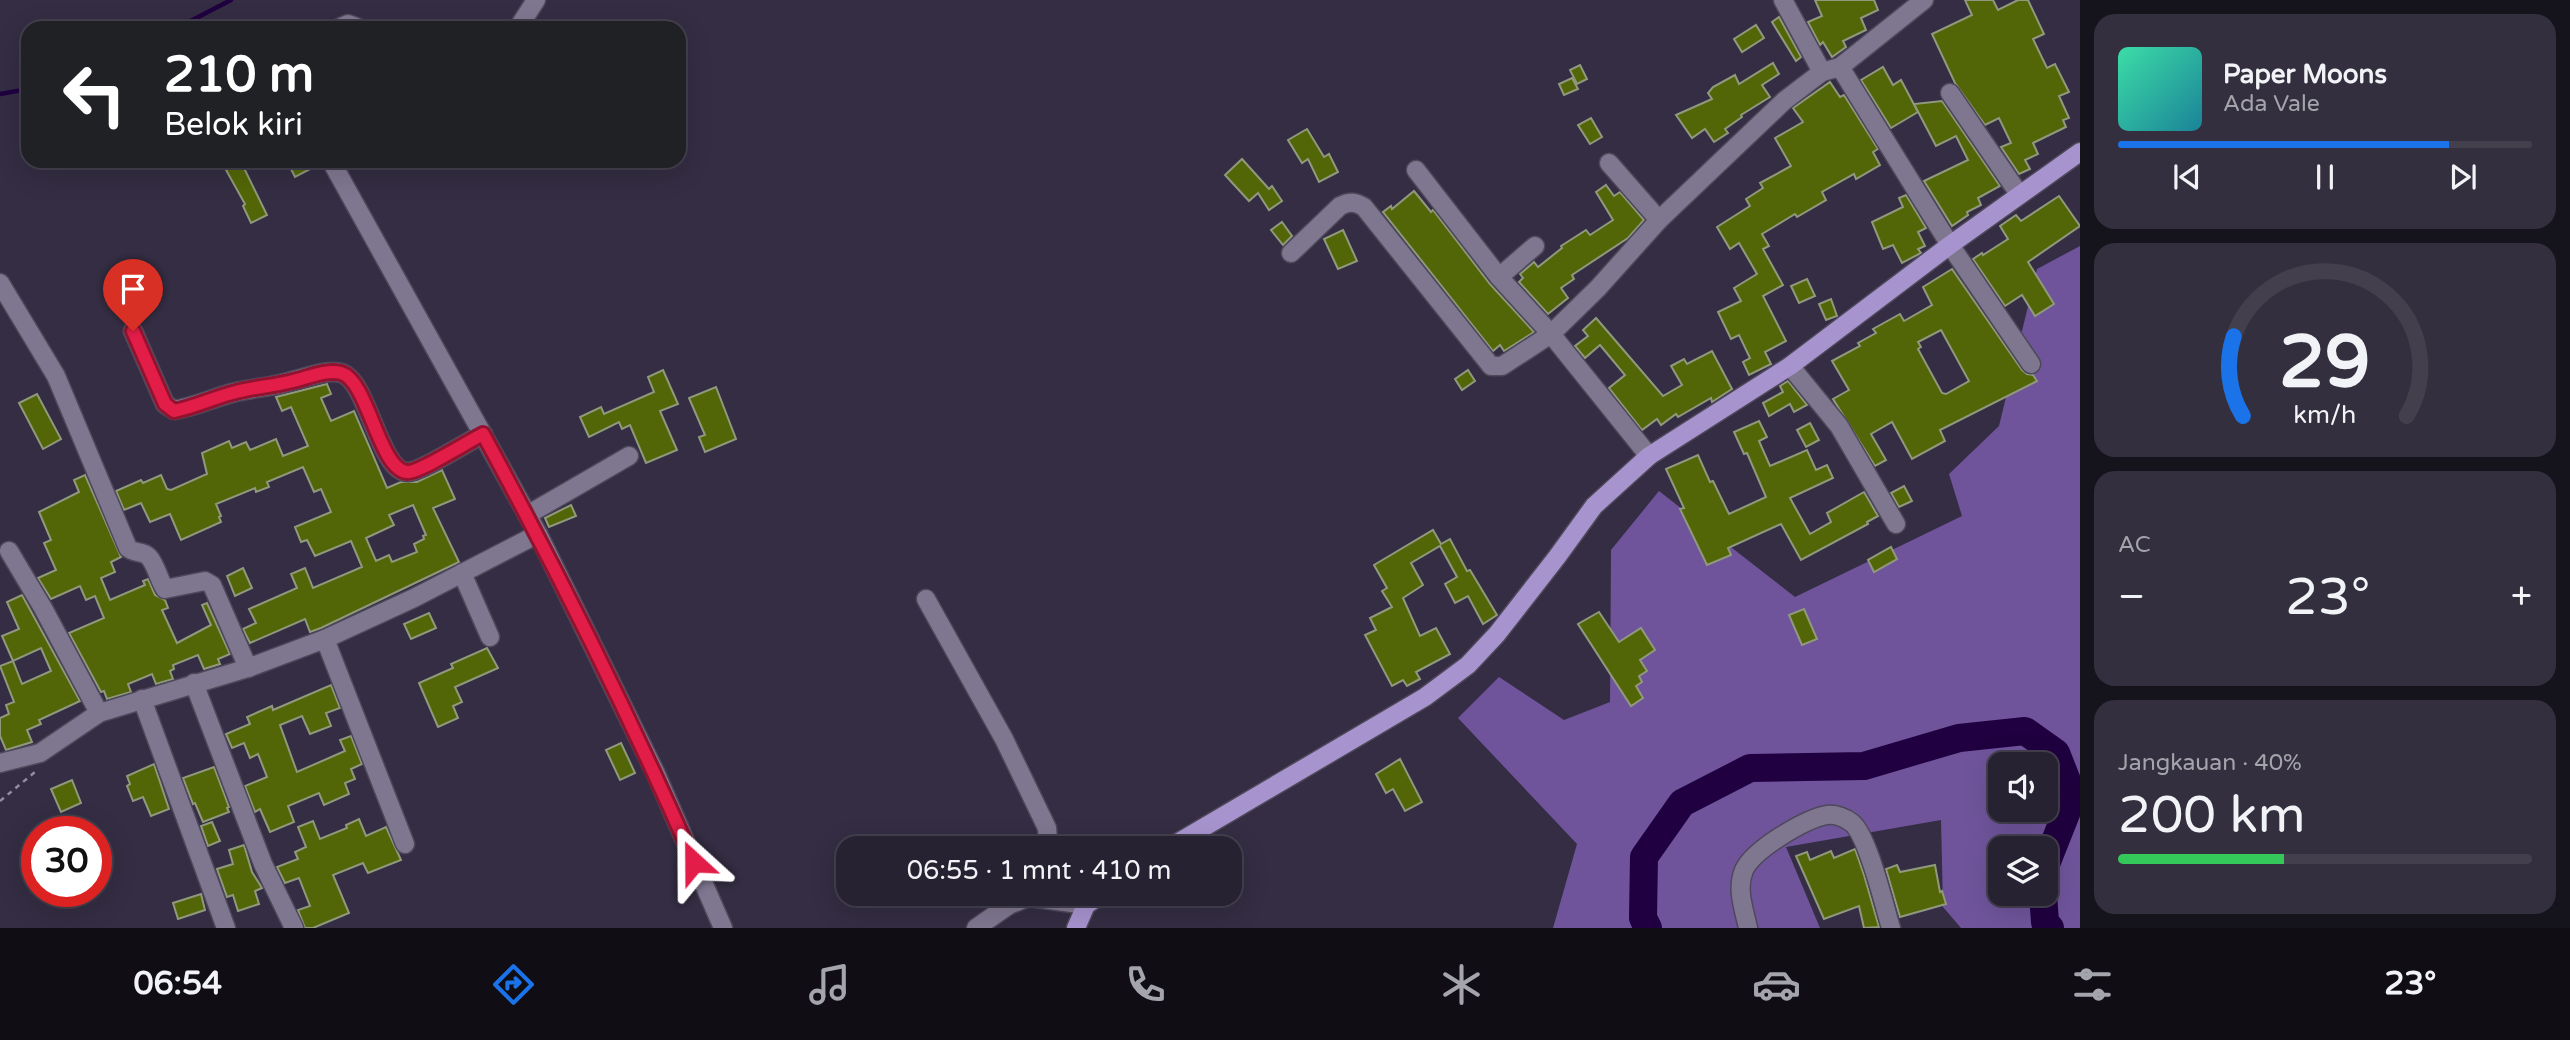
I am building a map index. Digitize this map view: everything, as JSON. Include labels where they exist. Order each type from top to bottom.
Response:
[{"type":"main road","points":[[1189,836],[1425,697],[1468,665],[1497,634],[1594,506],[1649,456],[1790,366],[2019,194],[2080,152]]},
{"type":"main road","points":[[1076,926],[1086,906]]},
{"type":"street","points":[[522,21],[536,0]]},
{"type":"street","points":[[1783,0],[1822,72]]},
{"type":"street","points":[[1291,253],[1340,206],[1349,202],[1357,203],[1364,207],[1491,366],[1502,366],[1551,334],[1598,288],[1659,220],[1784,101],[1822,72],[1840,67],[1924,0]]},
{"type":"street","points":[[1840,67],[1950,245],[2031,364]]},
{"type":"street","points":[[1950,93],[2019,194]]},
{"type":"street","points":[[1609,163],[1659,220]]},
{"type":"street","points":[[335,168],[537,534],[656,774],[723,928]]},
{"type":"street","points":[[1416,170],[1499,277],[1551,334],[1649,456]]},
{"type":"street","points":[[1499,277],[1535,246]]},
{"type":"street","points":[[0,283],[57,376],[128,548],[132,552],[149,557],[165,589],[205,581],[212,584],[248,668]]},
{"type":"street","points":[[133,331],[165,404],[174,411],[240,391],[330,372],[340,373],[353,382],[390,460],[400,470],[408,472],[422,466],[483,434]]},
{"type":"street","points":[[1790,366],[1839,426],[1896,524]]},
{"type":"street","points":[[527,515],[629,456]]},
{"type":"street","points":[[0,762],[40,753],[99,713],[248,668],[325,639],[414,598],[537,534]]},
{"type":"street","points":[[9,551],[99,713]]},
{"type":"street","points":[[462,573],[490,637]]},
{"type":"street","points":[[926,599],[1004,738],[1047,828],[1048,836]]},
{"type":"street","points":[[325,639],[405,844]]},
{"type":"street","points":[[194,683],[263,864],[294,928]]},
{"type":"street","points":[[142,699],[226,928]]},
{"type":"street","points":[[1748,928],[1741,892],[1745,868],[1759,851],[1796,828],[1825,815],[1835,815],[1854,824],[1867,851],[1891,928]]},
{"type":"street","points":[[976,928],[1004,906]]},
{"type":"street","points":[[1057,906],[1076,926]]},
{"type":"path","points":[[0,801],[35,774],[40,763],[40,753]]},
{"type":"shaded area","points":[[2080,246],[2080,928],[1961,928],[1943,907],[1941,820],[1786,847],[1820,928],[1553,928],[1577,844],[1458,718],[1499,677],[1564,720],[1610,702],[1611,550],[1659,491],[1795,597],[1962,516],[1949,474],[1999,426],[2037,269]]},
{"type":"building","points":[[1815,0],[1874,0],[1878,10],[1861,18],[1866,30],[1843,41],[1846,47],[1832,57],[1823,42],[1820,45],[1808,22],[1822,16]]},
{"type":"building","points":[[1965,0],[1993,0],[1998,10],[2018,0],[2028,0],[2044,34],[2033,39],[2047,68],[2055,64],[2069,92],[2059,96],[2069,118],[2063,120],[2066,127],[2033,143],[2038,154],[2025,160],[2030,169],[2019,174],[2001,147],[2011,143],[1999,118],[1985,125],[1955,83],[1932,34],[1972,15]]},
{"type":"building","points":[[1779,17],[1801,57],[1796,61],[1772,22]]},
{"type":"building","points":[[1756,25],[1764,38],[1742,52],[1734,39]]},
{"type":"building","points":[[1773,63],[1779,74],[1762,85],[1770,97],[1741,115],[1742,117],[1725,129],[1728,133],[1714,142],[1705,129],[1692,138],[1676,115],[1712,99],[1708,93],[1713,87],[1735,75],[1739,84]]},
{"type":"building","points":[[1580,65],[1587,79],[1577,84],[1570,70]]},
{"type":"building","points":[[1883,67],[1893,85],[1901,80],[1918,112],[1891,128],[1861,80]]},
{"type":"building","points":[[1572,78],[1578,89],[1564,95],[1559,84]]},
{"type":"building","points":[[1830,82],[1840,97],[1844,95],[1878,149],[1873,152],[1880,165],[1856,179],[1854,174],[1822,192],[1826,200],[1797,217],[1795,214],[1762,234],[1769,246],[1763,249],[1783,285],[1763,296],[1786,341],[1765,352],[1771,364],[1749,375],[1743,362],[1750,358],[1739,335],[1731,339],[1718,312],[1741,301],[1734,288],[1757,274],[1739,243],[1730,249],[1717,227],[1750,206],[1746,199],[1763,188],[1760,183],[1791,166],[1775,138],[1803,122],[1793,108]]},
{"type":"building","points":[[1942,101],[2000,186],[1978,198],[1981,205],[1967,212],[1968,215],[1952,226],[1924,181],[1968,160],[1956,136],[1936,146],[1914,104]]},
{"type":"building","points":[[1591,118],[1602,137],[1590,144],[1578,125]]},
{"type":"building","points":[[1307,129],[1324,157],[1329,154],[1338,172],[1319,182],[1308,159],[1302,163],[1288,140]]},
{"type":"building","points":[[1242,159],[1269,189],[1272,186],[1282,201],[1269,210],[1258,193],[1249,201],[1225,175]]},
{"type":"building","points":[[244,168],[267,215],[251,223],[243,206],[245,204],[226,170]]},
{"type":"building","points":[[290,168],[312,168],[295,177]]},
{"type":"building","points":[[1606,185],[1614,196],[1620,192],[1644,220],[1628,238],[1572,275],[1574,279],[1561,288],[1568,298],[1548,314],[1519,282],[1523,278],[1520,274],[1534,262],[1538,267],[1562,248],[1561,246],[1586,230],[1590,235],[1613,220],[1596,192]]},
{"type":"building","points":[[1414,191],[1431,212],[1433,210],[1490,284],[1534,332],[1504,351],[1500,345],[1493,351],[1383,212],[1391,206],[1392,209]]},
{"type":"building","points":[[1906,195],[1926,228],[1918,232],[1925,246],[1918,249],[1921,253],[1902,263],[1893,245],[1883,249],[1872,222],[1903,207],[1899,198]]},
{"type":"building","points":[[2059,196],[2080,226],[2028,262],[2054,304],[2035,316],[2022,295],[2005,306],[1973,259],[2008,239],[2000,226],[2016,215],[2021,221]]},
{"type":"building","points":[[1282,222],[1292,236],[1283,245],[1271,230]]},
{"type":"building","points":[[1343,230],[1357,261],[1338,269],[1324,239]]},
{"type":"building","points":[[1952,269],[2022,370],[2033,375],[2037,381],[1940,430],[1945,441],[1912,459],[1892,422],[1871,434],[1886,460],[1875,466],[1833,399],[1849,390],[1832,361],[1860,346],[1858,343],[1876,333],[1873,329],[1900,314],[1904,321],[1932,305],[1923,287]],"holes":[[[1941,330],[1969,381],[1946,394],[1942,393],[1918,349],[1921,347],[1918,342]]]},
{"type":"building","points":[[1807,279],[1815,296],[1799,303],[1791,286]]},
{"type":"building","points":[[1831,299],[1837,316],[1826,320],[1819,304]]},
{"type":"building","points":[[1596,318],[1663,396],[1682,385],[1671,366],[1684,359],[1687,364],[1712,351],[1732,389],[1712,402],[1711,398],[1678,417],[1676,414],[1661,425],[1657,419],[1642,430],[1609,388],[1625,375],[1600,345],[1585,358],[1575,346],[1588,336],[1583,330]]},
{"type":"building","points":[[663,370],[678,404],[660,411],[677,450],[646,463],[630,425],[622,429],[619,422],[589,437],[580,417],[601,407],[604,414],[654,392],[648,377]]},
{"type":"building","points":[[1468,370],[1475,381],[1462,390],[1455,379]]},
{"type":"building","points":[[1788,381],[1807,405],[1794,412],[1790,404],[1769,416],[1763,403],[1783,392],[1780,386]]},
{"type":"building","points":[[327,384],[331,394],[321,398],[331,421],[354,411],[387,488],[401,482],[417,482],[442,470],[455,499],[433,508],[459,562],[321,628],[310,632],[305,619],[250,643],[243,629],[256,623],[249,609],[297,588],[291,574],[305,568],[313,588],[362,567],[351,541],[315,556],[307,540],[301,542],[295,527],[331,512],[321,489],[314,492],[303,467],[267,482],[269,487],[256,492],[255,488],[216,504],[221,522],[181,540],[170,514],[150,522],[141,503],[124,510],[116,491],[161,475],[167,489],[171,490],[207,474],[202,453],[229,441],[232,448],[246,442],[250,450],[276,439],[283,456],[308,446],[291,407],[282,411],[276,397]],"holes":[[[413,505],[426,535],[414,544],[417,552],[392,562],[389,555],[376,561],[366,538],[394,525],[389,515]]]},
{"type":"building","points":[[716,387],[736,439],[705,452],[699,437],[705,435],[689,398]]},
{"type":"building","points":[[37,394],[61,439],[43,449],[19,403]]},
{"type":"building","points":[[1759,421],[1767,437],[1759,441],[1770,466],[1807,450],[1816,470],[1827,465],[1833,478],[1790,498],[1810,534],[1831,522],[1827,513],[1864,492],[1878,516],[1801,560],[1781,524],[1728,548],[1731,555],[1707,565],[1680,509],[1684,508],[1666,469],[1698,455],[1729,514],[1766,497],[1747,453],[1744,454],[1734,432]]},
{"type":"building","points":[[1810,423],[1819,440],[1806,447],[1797,430]]},
{"type":"building","points":[[85,475],[121,557],[111,562],[115,572],[101,578],[110,600],[145,585],[143,581],[148,579],[155,595],[165,600],[168,608],[162,610],[177,643],[211,625],[202,605],[207,603],[230,654],[218,659],[220,664],[204,669],[198,655],[173,665],[174,669],[170,671],[173,679],[156,684],[152,674],[128,684],[131,692],[107,699],[104,691],[101,692],[69,633],[104,618],[95,596],[86,600],[80,586],[51,599],[38,578],[56,570],[44,543],[51,540],[39,512],[79,492],[74,480]]},
{"type":"building","points":[[1904,486],[1912,501],[1899,507],[1891,493]]},
{"type":"building","points":[[571,505],[576,516],[549,527],[545,518]]},
{"type":"building","points":[[1433,530],[1441,544],[1450,539],[1467,571],[1470,570],[1497,615],[1483,624],[1468,596],[1455,603],[1445,584],[1457,577],[1440,546],[1411,563],[1423,585],[1403,598],[1420,636],[1436,628],[1450,654],[1416,672],[1420,679],[1407,686],[1403,680],[1392,686],[1365,635],[1376,630],[1370,618],[1392,607],[1382,591],[1387,588],[1374,565]]},
{"type":"building","points":[[1891,547],[1897,559],[1874,572],[1868,560]]},
{"type":"building","points":[[243,568],[252,588],[235,596],[227,576]]},
{"type":"building","points":[[22,595],[80,701],[39,720],[41,724],[27,730],[32,742],[6,750],[0,736],[0,718],[9,714],[6,705],[14,702],[0,666],[13,661],[2,636],[19,629],[7,602]],"holes":[[[41,648],[51,671],[22,684],[13,661]]]},
{"type":"building","points":[[1804,609],[1817,639],[1802,645],[1789,615]]},
{"type":"building","points":[[1599,612],[1619,642],[1641,628],[1655,650],[1640,660],[1647,671],[1639,676],[1642,682],[1636,686],[1643,698],[1631,706],[1578,624]]},
{"type":"building","points":[[429,613],[436,628],[411,639],[404,624]]},
{"type":"building","points":[[487,648],[498,668],[455,687],[462,702],[453,706],[458,718],[438,727],[419,683],[453,668],[451,664]]},
{"type":"building","points":[[331,685],[340,708],[326,713],[331,726],[310,734],[302,716],[280,725],[297,772],[345,751],[340,740],[351,736],[362,764],[351,769],[355,779],[345,783],[349,794],[324,805],[319,793],[288,806],[294,822],[270,832],[260,809],[255,812],[245,786],[267,777],[258,754],[250,758],[244,743],[232,748],[226,734],[250,724],[247,717],[272,706],[273,710]]},
{"type":"building","points":[[621,743],[635,773],[620,780],[606,750]]},
{"type":"building","points":[[1400,759],[1422,802],[1405,811],[1393,789],[1386,793],[1376,774]]},
{"type":"building","points":[[154,764],[169,809],[151,816],[143,797],[133,801],[127,786],[130,784],[127,776]]},
{"type":"building","points":[[214,767],[229,812],[203,822],[183,778]]},
{"type":"building","points":[[72,780],[81,803],[61,812],[51,789]]},
{"type":"building","points":[[359,819],[366,836],[386,827],[401,860],[368,873],[363,863],[333,875],[349,913],[313,928],[305,928],[298,910],[310,906],[299,878],[285,883],[277,867],[298,859],[295,852],[306,847],[298,827],[313,821],[320,839],[347,828],[346,825]]},
{"type":"building","points":[[212,822],[220,841],[208,846],[201,826]]},
{"type":"building","points":[[244,845],[252,872],[262,888],[255,891],[259,904],[238,911],[233,895],[227,897],[217,869],[233,864],[229,850]]},
{"type":"building","points":[[1855,849],[1879,927],[1864,928],[1859,906],[1824,919],[1796,856],[1807,852],[1810,860],[1831,851],[1834,858]]},
{"type":"building","points":[[1897,865],[1900,872],[1935,865],[1940,892],[1942,891],[1946,904],[1900,917],[1886,869]]},
{"type":"building","points":[[201,894],[205,910],[178,919],[173,903]]},
{"type":"waterway","points":[[190,21],[231,0]]},
{"type":"waterway","points":[[0,94],[21,90]]},
{"type":"waterway","points":[[1648,928],[1643,918],[1644,857],[1682,803],[1750,768],[1864,766],[1959,738],[2025,731],[2056,753],[2073,796],[2057,836]]},
{"type":"waterway","points":[[2044,906],[2045,922],[2050,928]]},
{"type":"route","points":[[133,331],[165,404],[174,411],[240,391],[330,372],[347,376],[353,382],[390,460],[400,470],[408,472],[422,466],[483,434],[537,534],[656,774],[694,862]]}]
